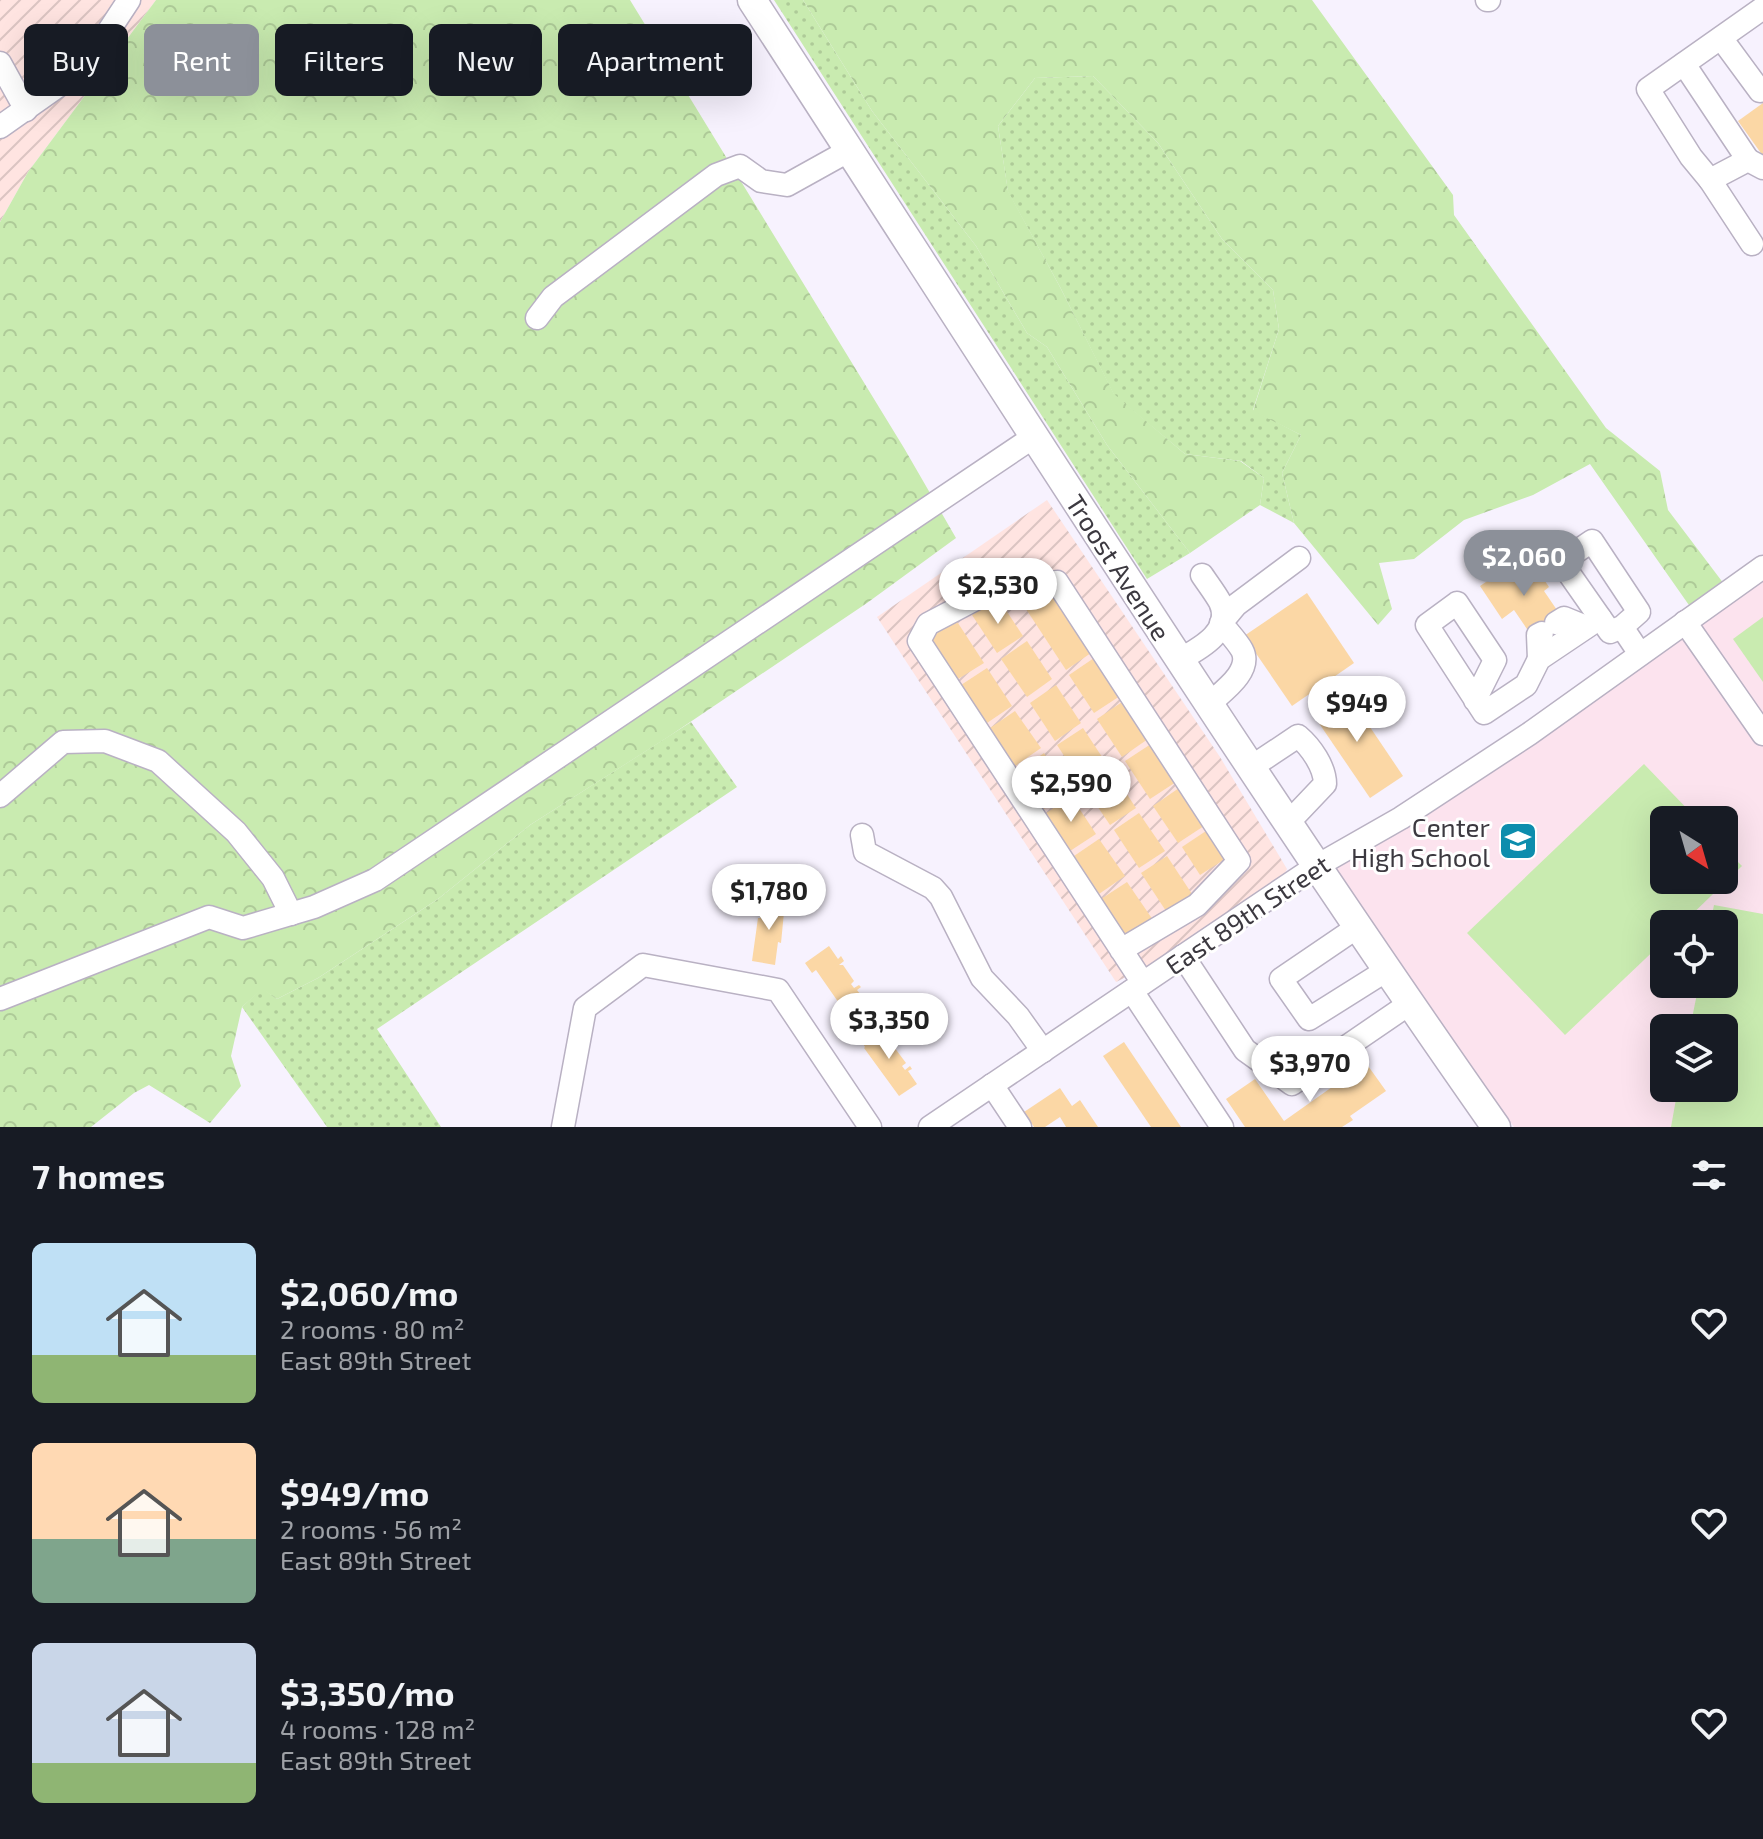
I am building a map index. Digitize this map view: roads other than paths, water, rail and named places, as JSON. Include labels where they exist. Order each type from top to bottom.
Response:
[{"type":"main road","name":"Troost Avenue","points":[[752,0],[1315,867],[1496,1127]]},
{"type":"street","points":[[0,127],[68,79],[100,44],[120,3]]},
{"type":"street","points":[[1752,244],[1648,89],[1763,8]]},
{"type":"street","points":[[1721,38],[1760,91]]},
{"type":"street","points":[[0,63],[26,110]]},
{"type":"street","points":[[1684,64],[1759,166],[1710,180]]},
{"type":"street","points":[[537,318],[553,297],[716,175],[740,166],[761,181],[787,185],[850,150]]},
{"type":"street","points":[[0,999],[209,917],[243,928],[314,907],[375,880],[1035,436]]},
{"type":"street","points":[[1475,700],[1484,713],[1526,685],[1539,659],[1538,635],[1564,618],[1593,623],[1610,632],[1622,627],[1639,612],[1592,541],[1561,562],[1593,623]]},
{"type":"street","points":[[1179,660],[1210,643],[1236,605],[1299,558]]},
{"type":"street","name":"East 89th Street","points":[[930,1127],[1315,867],[1401,818],[1529,734],[1763,567]]},
{"type":"street","points":[[1202,575],[1221,604],[1221,623],[1242,651],[1244,659],[1235,680],[1209,704]]},
{"type":"street","points":[[1121,950],[1197,905],[1239,861],[1057,582],[989,592],[928,624],[919,641],[1121,950],[1138,987],[1222,1127]]},
{"type":"street","points":[[1685,622],[1763,734]]},
{"type":"street","points":[[1539,659],[1593,623]]},
{"type":"street","points":[[1622,627],[1640,654]]},
{"type":"street","points":[[1250,768],[1298,736],[1325,773],[1325,784],[1287,824]]},
{"type":"street","points":[[0,796],[63,742],[105,741],[158,761],[236,832],[273,878],[291,914]]},
{"type":"street","points":[[862,835],[865,852],[933,888],[941,897],[982,978],[1018,1016],[1043,1051]]},
{"type":"street","points":[[1356,928],[1281,979],[1309,1019],[1387,970]]},
{"type":"street","points":[[1183,956],[1245,1050],[1292,1084],[1409,1004]]},
{"type":"street","points":[[563,1127],[585,1008],[643,965],[778,990],[870,1127]]},
{"type":"street","points":[[992,1085],[1020,1127]]},
{"type":"place","name":"Center High School","points":[[1518,841]]}]
